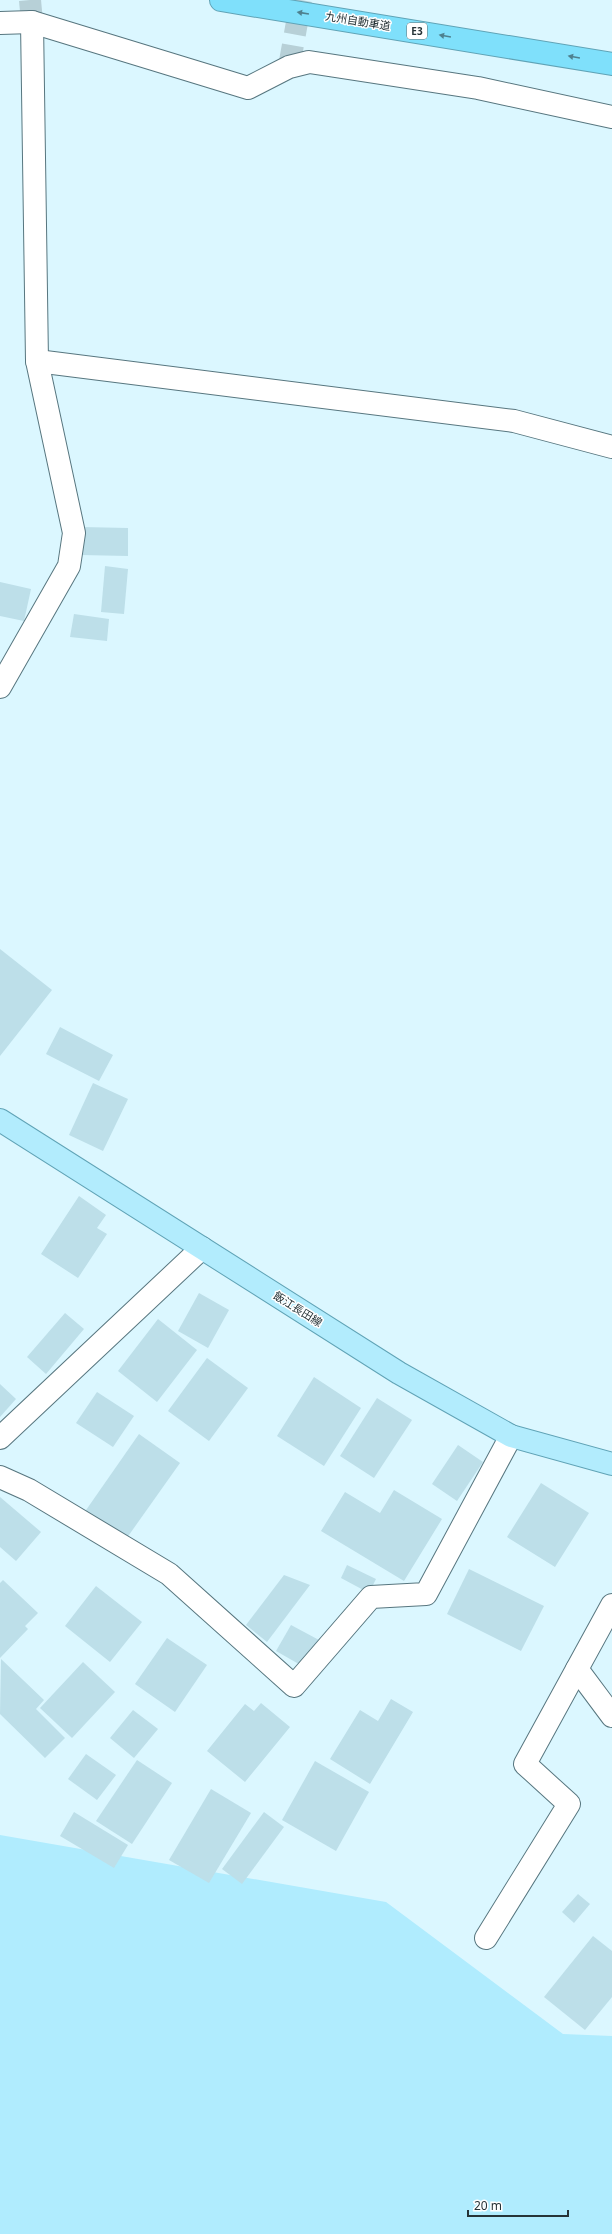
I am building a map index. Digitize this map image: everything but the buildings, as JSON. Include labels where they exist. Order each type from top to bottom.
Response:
[{"type":"highway","name":"九州自動車道","points":[[221,0],[612,64]]},
{"type":"main road","name":"飯江長田線","points":[[0,1120],[399,1373],[511,1436],[612,1464]]},
{"type":"street","points":[[0,22],[32,22],[248,88],[289,67],[309,62],[478,88],[612,117]]},
{"type":"street","points":[[0,687],[69,566],[74,533],[36,361],[32,22]]},
{"type":"street","points":[[36,361],[514,421],[612,447]]},
{"type":"street","points":[[0,1438],[202,1248]]},
{"type":"street","points":[[0,1477],[29,1490],[169,1574],[294,1686],[372,1597],[426,1594],[511,1436]]},
{"type":"street","points":[[486,1938],[569,1804],[525,1764],[612,1605]]},
{"type":"street","points":[[577,1669],[612,1716]]},
{"type":"shaded area","points":[[0,1835],[386,1902],[563,2034],[612,2036],[612,2234],[0,2234]]},
{"type":"tunnel","points":[[30,0],[32,22]]},
{"type":"tunnel","points":[[289,67],[301,0]]}]
